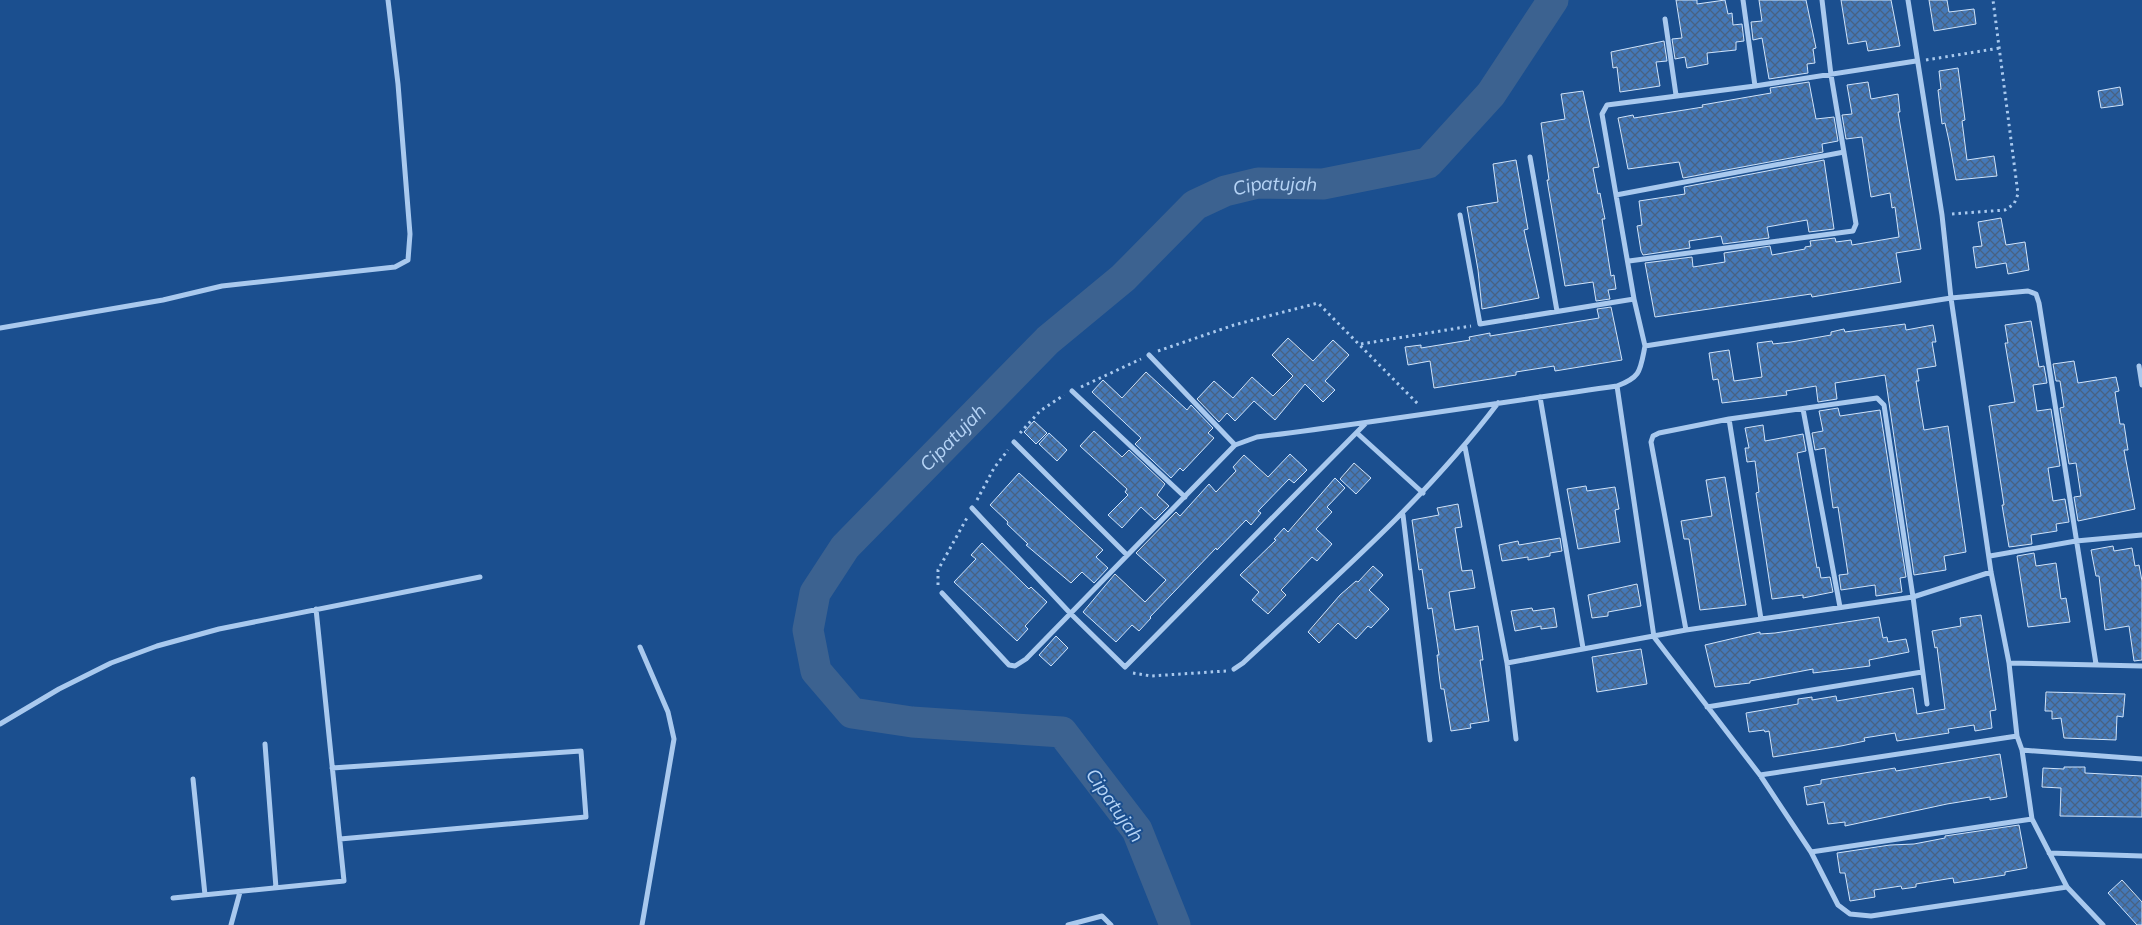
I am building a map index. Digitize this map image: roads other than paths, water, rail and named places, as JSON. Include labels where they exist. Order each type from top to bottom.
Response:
[{"type":"street","points":[[0,328],[163,300],[222,286],[395,267],[408,260],[410,234],[398,84],[388,0]]},
{"type":"street","points":[[1743,0],[1755,86]]},
{"type":"street","points":[[1629,261],[1850,234],[1853,232],[1856,224],[1831,75],[1822,0]]},
{"type":"street","points":[[1908,0],[1916,61],[1942,215],[1951,298],[1991,572],[2009,663],[2018,736],[2022,750],[2032,819],[2067,887],[2103,925]]},
{"type":"street","points":[[1665,19],[1676,96]]},
{"type":"street","points":[[942,593],[1012,666],[1026,659],[1235,445],[1257,437],[1366,424],[1427,413],[1616,386],[1630,381],[1638,374],[1645,346],[1634,299],[1629,261],[1602,114],[1605,107],[1610,104],[1755,86],[1916,61]]},
{"type":"street","points":[[1616,195],[1844,152]]},
{"type":"street","points":[[1530,157],[1557,311]]},
{"type":"street","points":[[1460,215],[1480,324],[1634,299]]},
{"type":"street","points":[[1645,346],[1951,298],[2033,292],[2038,296],[2096,664]]},
{"type":"street","points":[[1149,355],[1235,445]]},
{"type":"street","points":[[2139,366],[2142,385]]},
{"type":"street","points":[[1616,386],[1654,637],[1760,775],[1811,852],[1838,905],[1843,910],[1856,916],[1882,915],[2067,887]]},
{"type":"street","points":[[1072,391],[1185,496]]},
{"type":"street","points":[[1540,397],[1582,648]]},
{"type":"street","points":[[1686,630],[1651,439],[1659,432],[1729,419],[1874,398],[1883,402],[1914,597],[1927,704]]},
{"type":"street","points":[[1234,669],[1243,663],[1403,515],[1465,447],[1498,404]]},
{"type":"street","points":[[1803,409],[1840,607]]},
{"type":"street","points":[[1729,419],[1761,620]]},
{"type":"street","points":[[972,508],[1070,613],[1125,667],[1366,424]]},
{"type":"street","points":[[1357,433],[1423,493]]},
{"type":"street","points":[[1014,442],[1127,555]]},
{"type":"street","points":[[1465,447],[1507,663],[1516,739]]},
{"type":"street","points":[[1403,515],[1430,740]]},
{"type":"street","points":[[1990,556],[2076,541],[2142,534]]},
{"type":"street","points":[[1507,663],[1686,630],[1914,597],[1991,572]]},
{"type":"street","points":[[0,724],[59,689],[102,667],[157,646],[219,628],[480,577]]},
{"type":"street","points":[[173,898],[344,881],[316,609]]},
{"type":"street","points":[[640,647],[668,712],[674,739],[642,925]]},
{"type":"street","points":[[2009,663],[2142,666]]},
{"type":"street","points":[[1708,707],[1922,672]]},
{"type":"street","points":[[1760,775],[2018,736]]},
{"type":"street","points":[[264,744],[276,888]]},
{"type":"street","points":[[2022,750],[2142,760]]},
{"type":"street","points":[[332,768],[581,751],[586,817],[340,839]]},
{"type":"street","points":[[193,779],[205,895]]},
{"type":"street","points":[[1811,852],[2032,819]]},
{"type":"street","points":[[2049,854],[2142,856]]},
{"type":"street","points":[[231,925],[240,892]]},
{"type":"street","points":[[1068,925],[1102,916],[1111,925]]},
{"type":"waterway","name":"Cipatujah","points":[[1175,925],[1137,830],[1062,732],[912,722],[852,713],[816,671],[808,630],[815,593],[845,547],[1048,340],[1123,278],[1195,205],[1225,191],[1258,183],[1323,184],[1428,163],[1491,94],[1553,0]]}]
